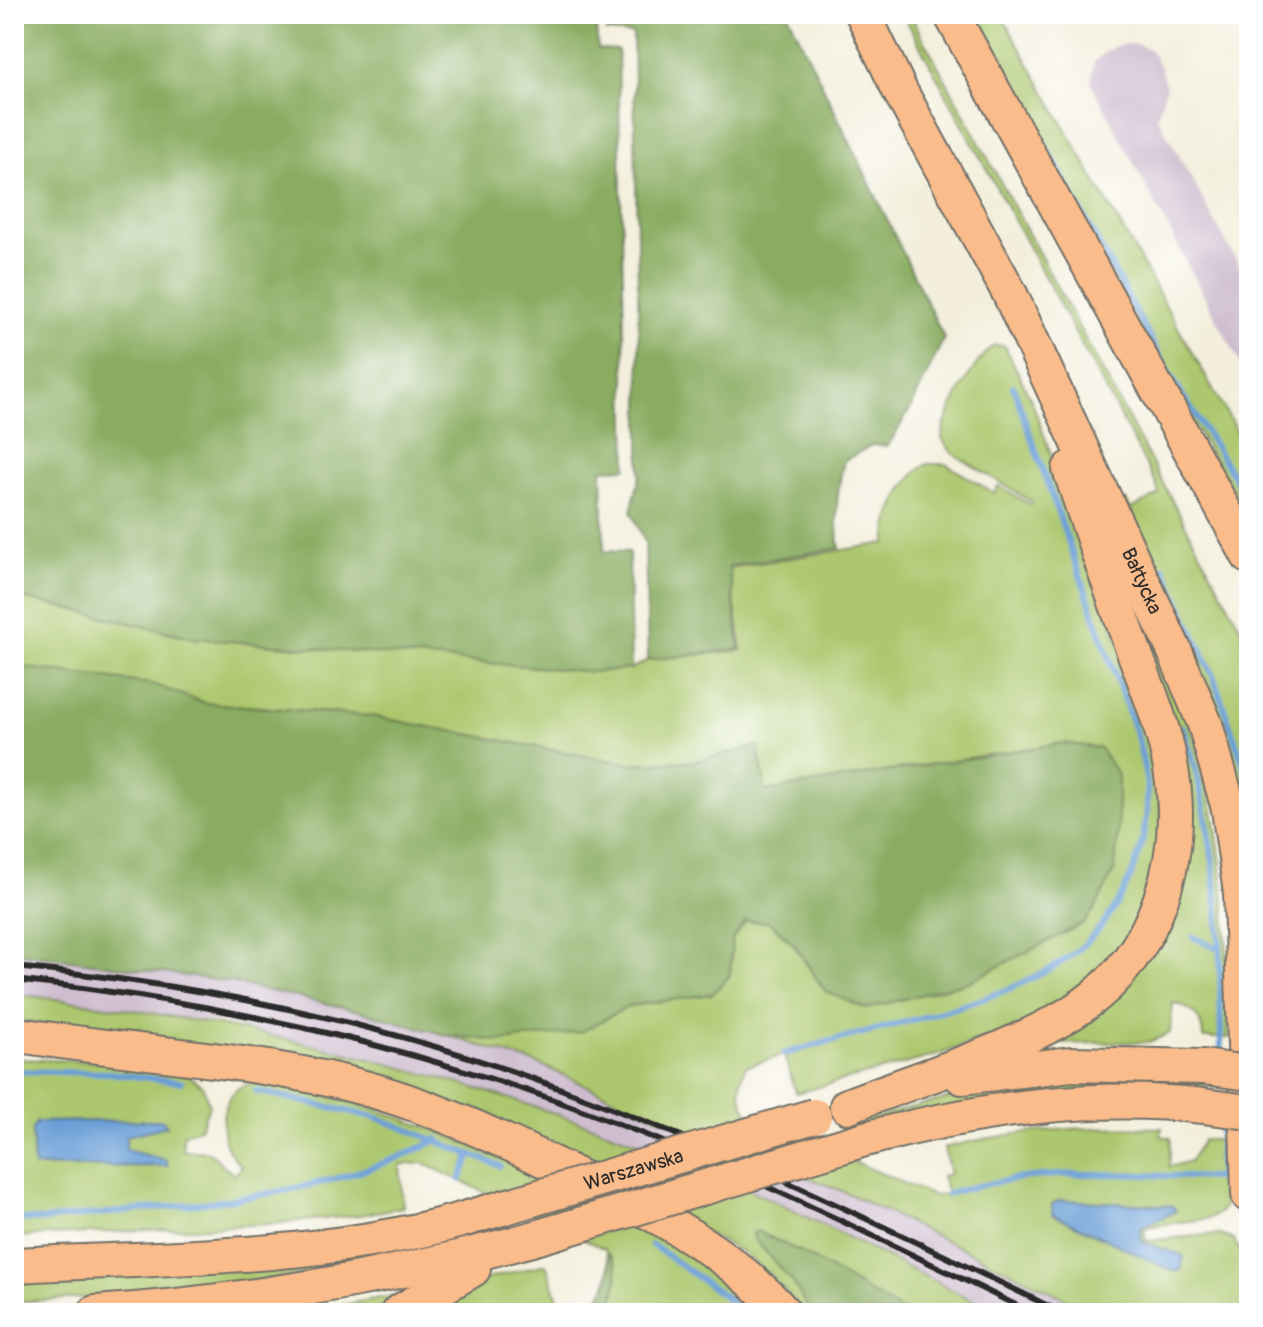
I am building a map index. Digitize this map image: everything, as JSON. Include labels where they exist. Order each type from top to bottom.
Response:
[{"type":"main road","name":"Bałtycka","points":[[863,14],[895,82],[992,259],[1192,690],[1229,809],[1243,920],[1249,1195]]},
{"type":"main road","points":[[951,14],[1249,556]]},
{"type":"main road","points":[[847,1106],[1023,1038],[1084,1005],[1105,987],[1140,946],[1164,892],[1176,826],[1171,766],[1053,419],[1035,348]]},
{"type":"main road","points":[[14,1034],[316,1077],[387,1095],[452,1118],[614,1194],[687,1234],[740,1269],[784,1313]]},
{"type":"main road","points":[[14,1045],[78,1045]]},
{"type":"main road","name":"Warszawska","points":[[25,1263],[339,1244],[431,1228],[847,1106],[929,1084],[1029,1067],[1121,1062],[1249,1073]]},
{"type":"main road","name":"Warszawska","points":[[95,1313],[201,1305],[395,1274],[532,1239],[865,1139],[974,1114],[1038,1104],[1145,1101],[1249,1112]]},
{"type":"main road","points":[[398,1313],[427,1293],[532,1239]]},
{"type":"shaded area","points":[[1137,44],[1151,51],[1161,69],[1166,88],[1157,116],[1249,284],[1249,380],[1091,83],[1094,62],[1105,52],[1117,45]]},
{"type":"shaded area","points":[[14,953],[184,974],[271,991],[391,1020],[539,1064],[649,1114],[847,1193],[1096,1313],[999,1313],[827,1231],[782,1204],[622,1137],[406,1067],[223,1023],[14,994]]},
{"type":"green space","points":[[14,14],[595,14],[598,49],[618,50],[627,468],[602,469],[604,551],[629,552],[631,669],[594,672],[194,638],[14,596]]},
{"type":"green space","points":[[607,14],[788,14],[944,338],[912,406],[888,446],[872,445],[844,461],[837,504],[840,548],[729,566],[740,649],[648,660],[645,542],[631,511],[640,476],[633,34],[607,32]]},
{"type":"green space","points":[[903,14],[910,14],[1249,643],[1249,840],[1123,502],[1126,500],[1131,509],[1159,495],[1156,483]]},
{"type":"green space","points":[[966,14],[1001,14],[1249,453],[1249,515],[1208,450]]},
{"type":"green space","points":[[995,345],[1005,346],[1032,402],[1150,728],[1165,843],[1125,948],[1041,1019],[934,1056],[796,1093],[784,1055],[746,1066],[740,1086],[742,1098],[751,1117],[933,1196],[947,1194],[942,1176],[950,1174],[944,1148],[971,1142],[1052,1130],[1162,1128],[1161,1136],[1171,1138],[1169,1167],[1190,1161],[1203,1140],[1229,1140],[1228,1193],[1224,1206],[1217,1214],[1206,1219],[1144,1228],[1146,1241],[1216,1234],[1233,1239],[1249,1267],[1249,1313],[1096,1313],[847,1193],[649,1114],[539,1064],[446,1035],[499,1041],[581,1032],[629,1006],[712,994],[730,975],[732,939],[746,921],[769,922],[793,944],[825,991],[865,1009],[968,982],[1084,923],[1115,869],[1100,748],[1063,743],[765,791],[758,746],[695,761],[630,764],[370,716],[205,703],[14,666],[14,596],[194,638],[594,672],[631,669],[648,660],[742,650],[729,568],[887,543],[889,521],[898,499],[911,478],[927,464],[946,464],[994,493],[998,486],[1031,505],[1032,502],[952,453],[942,439],[948,416],[962,388]]},
{"type":"green space","points":[[1109,548],[1180,700],[1210,796],[1223,886],[1229,1038],[1203,1038],[1195,1014],[1173,1003],[1170,1033],[1149,1042],[1048,1044],[1183,875]]},
{"type":"green space","points":[[14,666],[152,684],[205,703],[370,716],[630,764],[695,761],[758,746],[766,791],[1063,743],[1100,748],[1118,775],[1115,869],[1095,909],[1084,923],[968,982],[866,1009],[825,991],[794,944],[769,922],[746,921],[732,939],[730,975],[712,994],[629,1006],[581,1032],[499,1041],[446,1035],[355,1010],[229,982],[14,952]]},
{"type":"green space","points":[[14,994],[246,1030],[397,1066],[546,1110],[717,1175],[999,1313],[805,1313],[769,1274],[742,1252],[550,1148],[14,1018]]},
{"type":"green space","points":[[14,1059],[113,1062],[188,1075],[203,1086],[209,1106],[200,1128],[183,1135],[183,1150],[209,1152],[234,1175],[242,1167],[224,1140],[224,1114],[233,1093],[242,1086],[271,1084],[378,1110],[513,1164],[659,1238],[716,1273],[761,1313],[583,1313],[606,1284],[609,1268],[605,1249],[423,1163],[400,1165],[403,1207],[360,1215],[270,1224],[14,1237]]},
{"type":"green space","points":[[1083,1079],[1203,1082],[1203,1090],[846,1131],[837,1126],[985,1089]]},
{"type":"green space","points":[[502,1225],[511,1229],[341,1269],[153,1294],[14,1302],[14,1281]]},
{"type":"green space","points":[[757,1231],[803,1253],[905,1313],[811,1313],[791,1280],[754,1239],[753,1233]]},
{"type":"green space","points":[[607,1253],[616,1265],[617,1273],[609,1313],[583,1313],[606,1287],[610,1271]]},
{"type":"green space","points":[[546,1264],[563,1313],[413,1313],[474,1282]]},
{"type":"green space","points":[[396,1295],[374,1313],[299,1313]]},
{"type":"water","points":[[163,1120],[167,1126],[126,1136],[126,1150],[166,1160],[168,1166],[34,1167],[32,1129],[37,1122]]},
{"type":"water","points":[[1060,1200],[1173,1206],[1176,1211],[1141,1227],[1142,1242],[1184,1256],[1181,1270],[1175,1272],[1052,1214],[1052,1204]]},
{"type":"waterway","points":[[974,14],[1169,373],[1249,501]]},
{"type":"waterway","points":[[784,1054],[957,1007],[1023,983],[1052,968],[1093,935],[1110,914],[1135,866],[1147,813],[1146,781],[1138,739],[1013,386]]},
{"type":"waterway","points":[[1164,568],[1214,678],[1249,781]]},
{"type":"waterway","points":[[1183,727],[1199,783],[1209,837],[1220,949]]},
{"type":"waterway","points":[[1193,937],[1220,949],[1221,1057]]},
{"type":"waterway","points":[[14,1071],[109,1073],[181,1082]]},
{"type":"waterway","points":[[256,1091],[378,1118],[500,1166]]},
{"type":"waterway","points":[[947,1194],[982,1185],[1049,1175],[1219,1178],[1221,1121]]},
{"type":"waterway","points":[[14,1219],[44,1220],[195,1204],[296,1188],[393,1160],[438,1139]]},
{"type":"waterway","points":[[460,1180],[471,1154]]},
{"type":"waterway","points":[[652,1245],[727,1298],[740,1313]]},
{"type":"railway","points":[[14,967],[135,981],[256,1002],[376,1030],[493,1065],[711,1149],[853,1212],[1063,1313]]},
{"type":"railway","points":[[14,980],[133,995],[250,1016],[367,1043],[482,1076],[693,1154],[830,1215],[1032,1313]]}]
